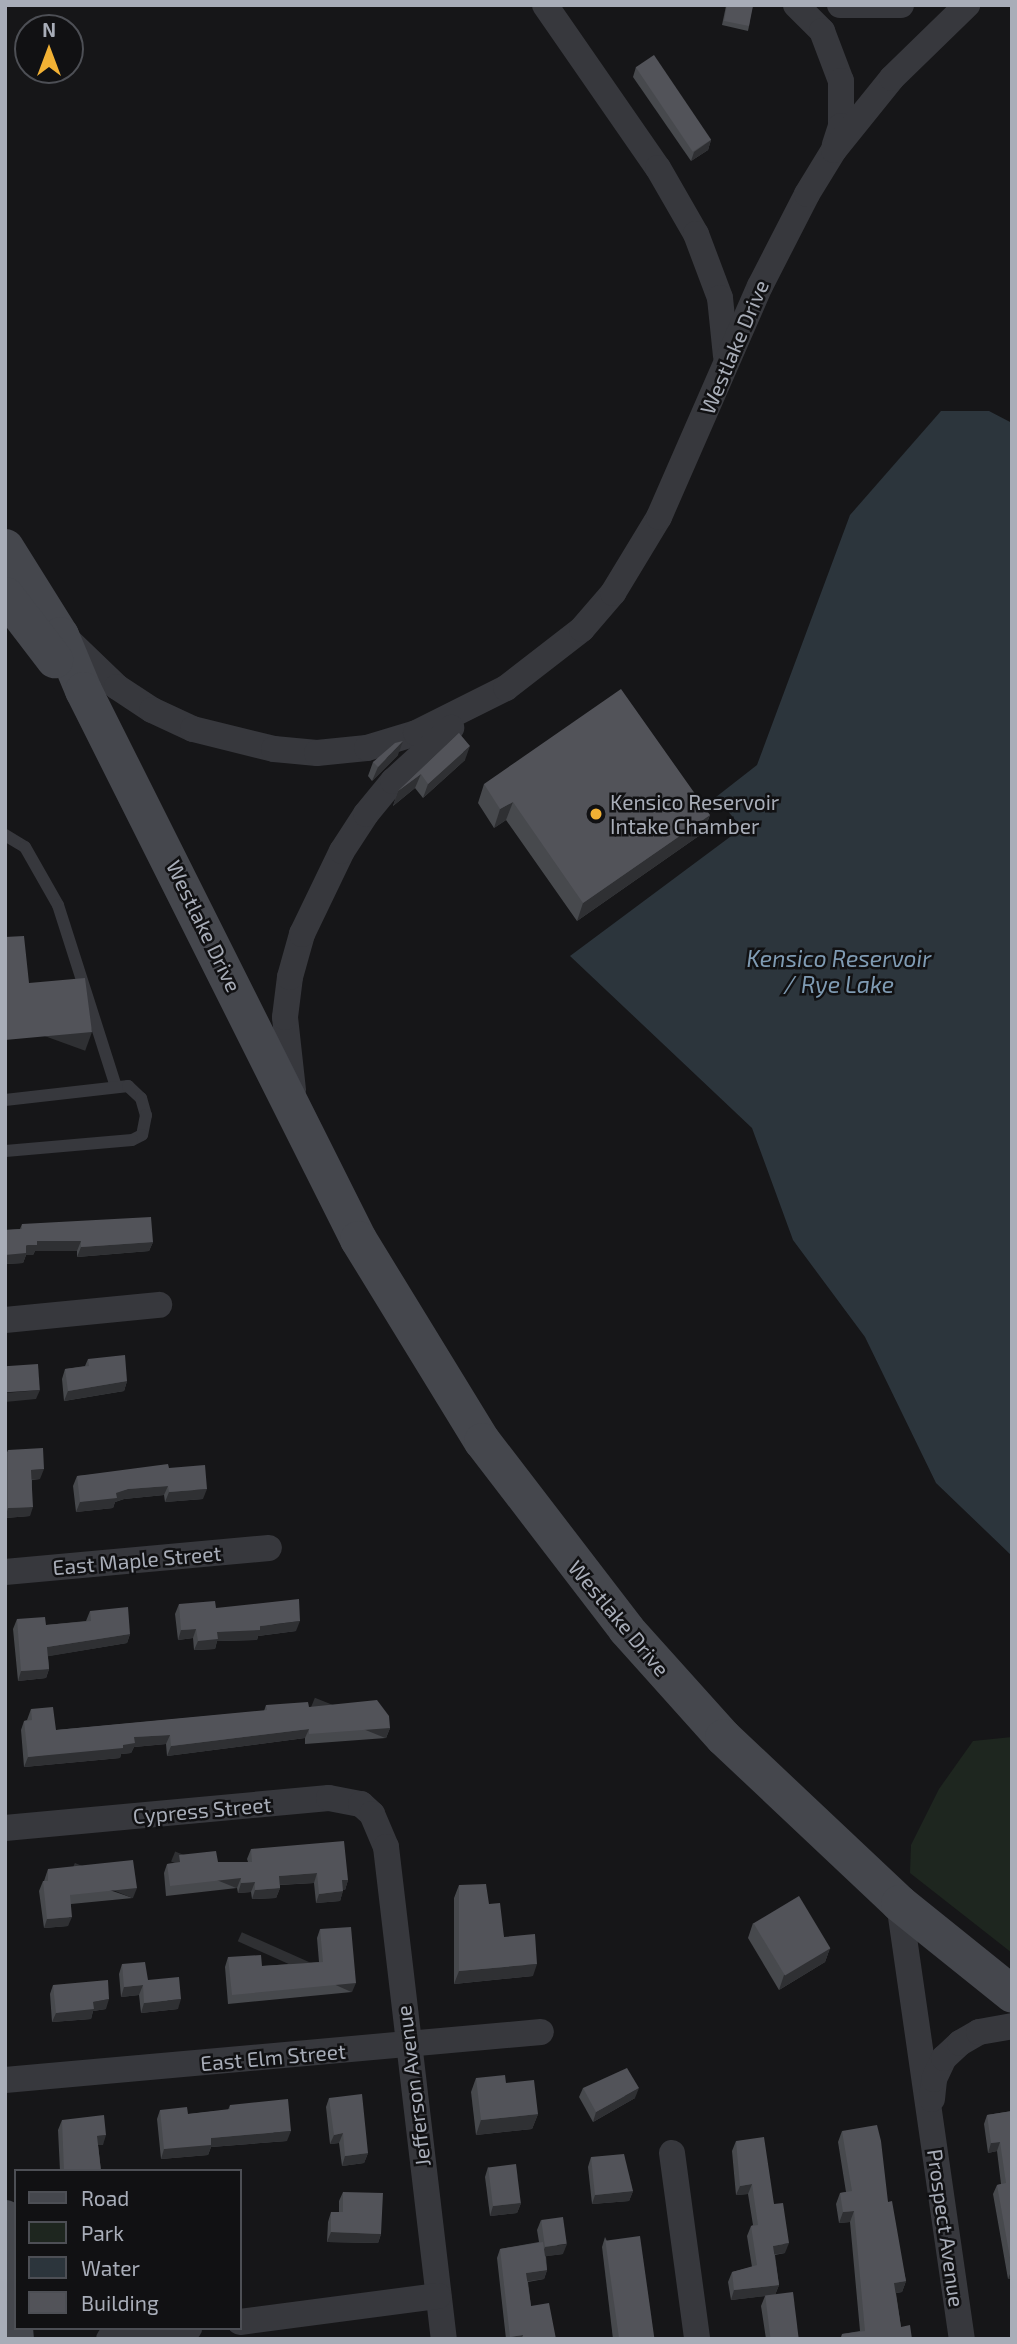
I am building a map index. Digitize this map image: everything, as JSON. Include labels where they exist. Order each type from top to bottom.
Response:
[{"type":"street","points":[[545,5],[658,168],[696,234],[720,298],[726,365]]},
{"type":"street","points":[[796,5],[822,31],[841,81],[841,126],[834,150]]},
{"type":"street","points":[[840,5],[901,5]]},
{"type":"street","name":"Westlake Drive","points":[[320,1164],[295,1099],[286,1058],[289,977],[302,934],[342,851],[393,781],[442,736],[582,629],[613,593],[659,517],[784,237],[834,150],[892,78],[967,5]]},
{"type":"street","name":"Westlake Drive","points":[[8,550],[20,607],[83,691],[358,1239],[440,1378],[542,1524],[626,1629],[723,1737],[899,1903],[1012,1994]]},
{"type":"street","name":"Westlake Drive","points":[[20,607],[152,710],[206,733],[274,749],[317,753],[367,748],[416,733],[506,688]]},
{"type":"street","points":[[5,1320],[159,1305]]},
{"type":"street","name":"East Maple Street","points":[[5,1572],[269,1548]]},
{"type":"street","name":"Cypress Street","points":[[5,1828],[329,1798],[361,1804],[372,1814],[382,1833]]},
{"type":"street","name":"Jefferson Avenue","points":[[382,1833],[444,2339]]},
{"type":"street","name":"Prospect Avenue","points":[[899,1903],[962,2339]]},
{"type":"street","name":"Prospect Avenue","points":[[930,2118],[934,2079],[944,2059],[979,2032],[1012,2026]]},
{"type":"street","name":"East Elm Street","points":[[5,2080],[541,2032]]},
{"type":"street","points":[[672,2153],[697,2339]]},
{"type":"street","points":[[5,2218],[14,2327]]},
{"type":"street","points":[[242,2322],[438,2296]]},
{"type":"street","points":[[108,2339],[174,2330]]},
{"type":"lane","points":[[5,835],[25,847],[58,905],[116,1087]]},
{"type":"lane","points":[[5,1100],[128,1086],[141,1098],[146,1115],[142,1135],[132,1140],[5,1151]]},
{"type":"green space","points":[[1012,1737],[1012,1953],[910,1873],[911,1845],[939,1789],[973,1741]]},
{"type":"water","name":"Kensico Reservoir / Rye Lake","points":[[941,411],[989,411],[1012,423],[1012,1556],[936,1483],[865,1337],[793,1240],[752,1128],[570,956],[742,828],[716,797],[757,765],[850,515]]},
{"type":"building","points":[[727,5],[753,6],[749,26],[724,21]]},
{"type":"building","points":[[654,55],[711,140],[693,152],[636,67]]},
{"type":"building","name":"Kensico Reservoir Intake Chamber","points":[[621,689],[710,815],[583,903],[513,802],[500,809],[484,784]]},
{"type":"building","points":[[459,733],[470,746],[428,784],[421,774],[398,791]]},
{"type":"building","points":[[403,741],[378,767],[373,762],[395,743]]},
{"type":"building","points":[[24,936],[29,983],[85,978],[92,1032],[5,1040],[5,937]]},
{"type":"building","points":[[151,1217],[153,1242],[81,1247],[81,1241],[37,1241],[37,1245],[26,1245],[26,1253],[5,1255],[5,1230],[22,1229],[22,1224]]},
{"type":"building","points":[[125,1355],[127,1381],[68,1391],[65,1369],[89,1366],[88,1359]]},
{"type":"building","points":[[38,1364],[40,1390],[7,1392],[5,1366]]},
{"type":"building","points":[[43,1448],[44,1469],[31,1470],[33,1507],[8,1508],[8,1450]]},
{"type":"building","points":[[168,1464],[169,1468],[205,1465],[207,1489],[169,1492],[168,1486],[128,1489],[116,1493],[117,1498],[80,1502],[77,1476]]},
{"type":"building","points":[[299,1599],[300,1621],[260,1626],[260,1630],[217,1632],[218,1639],[198,1641],[196,1629],[181,1630],[179,1604],[215,1601],[216,1608]]},
{"type":"building","points":[[128,1607],[130,1634],[47,1647],[49,1669],[21,1671],[17,1619],[45,1617],[46,1625],[91,1621],[90,1611]]},
{"type":"building","points":[[377,1700],[389,1716],[390,1728],[309,1734],[309,1729],[171,1746],[170,1735],[134,1737],[135,1743],[123,1745],[123,1748],[28,1757],[24,1721],[32,1720],[31,1709],[53,1707],[56,1730],[267,1710],[266,1705],[308,1702],[309,1707]]},
{"type":"building","points":[[344,1841],[348,1880],[342,1880],[343,1891],[319,1894],[317,1873],[279,1876],[280,1888],[255,1890],[255,1882],[241,1883],[241,1878],[170,1886],[167,1864],[180,1862],[179,1855],[216,1851],[218,1862],[252,1862],[251,1849]]},
{"type":"building","points":[[133,1860],[137,1888],[70,1895],[72,1917],[47,1919],[43,1881],[48,1881],[48,1869]]},
{"type":"building","points":[[486,1884],[489,1904],[500,1903],[504,1937],[535,1934],[537,1964],[459,1971],[459,1885]]},
{"type":"building","points":[[799,1896],[830,1948],[785,1976],[754,1923]]},
{"type":"building","points":[[351,1927],[356,1983],[232,1995],[228,1957],[261,1955],[262,1966],[323,1962],[320,1929]]},
{"type":"building","points":[[145,1962],[148,1980],[179,1977],[181,1999],[144,2003],[143,1985],[124,1987],[122,1964]]},
{"type":"building","points":[[108,1980],[109,1999],[93,2002],[94,2009],[56,2013],[53,1985]]},
{"type":"building","points":[[627,2068],[639,2088],[596,2112],[583,2088]]},
{"type":"building","points":[[505,2075],[506,2083],[534,2080],[538,2114],[481,2120],[476,2078]]},
{"type":"building","points":[[362,2094],[368,2153],[345,2156],[343,2133],[334,2135],[329,2098]]},
{"type":"building","points":[[288,2099],[291,2131],[211,2138],[211,2145],[164,2149],[160,2110],[187,2107],[188,2114],[230,2109],[230,2105]]},
{"type":"building","points":[[1012,2111],[1012,2269],[997,2185],[1006,2183],[1000,2142],[991,2143],[987,2115]]},
{"type":"building","points":[[104,2115],[106,2135],[97,2136],[101,2169],[64,2169],[62,2120]]},
{"type":"building","points":[[877,2125],[888,2202],[892,2201],[906,2281],[894,2283],[901,2327],[910,2325],[912,2339],[842,2339],[842,2334],[865,2331],[854,2211],[843,2212],[840,2193],[852,2191],[842,2131]]},
{"type":"building","points":[[764,2137],[774,2204],[783,2203],[789,2243],[773,2246],[779,2285],[734,2290],[732,2272],[757,2265],[751,2226],[758,2225],[752,2184],[740,2186],[736,2141]]},
{"type":"building","points":[[624,2154],[633,2191],[595,2195],[591,2157]]},
{"type":"building","points":[[516,2164],[521,2203],[493,2206],[488,2167]]},
{"type":"building","points":[[343,2192],[383,2193],[381,2234],[331,2232],[331,2212],[343,2212]]},
{"type":"building","points":[[563,2217],[567,2244],[545,2247],[541,2220]]},
{"type":"building","points":[[640,2236],[654,2339],[619,2339],[605,2241]]},
{"type":"building","points":[[543,2242],[547,2270],[526,2273],[531,2306],[549,2303],[556,2339],[523,2339],[523,2335],[510,2337],[500,2249]]},
{"type":"building","points":[[793,2292],[799,2339],[771,2339],[765,2295]]},
{"type":"place","name":"Kensico Reservoir Intake Chamber","points":[[596,814]]}]
